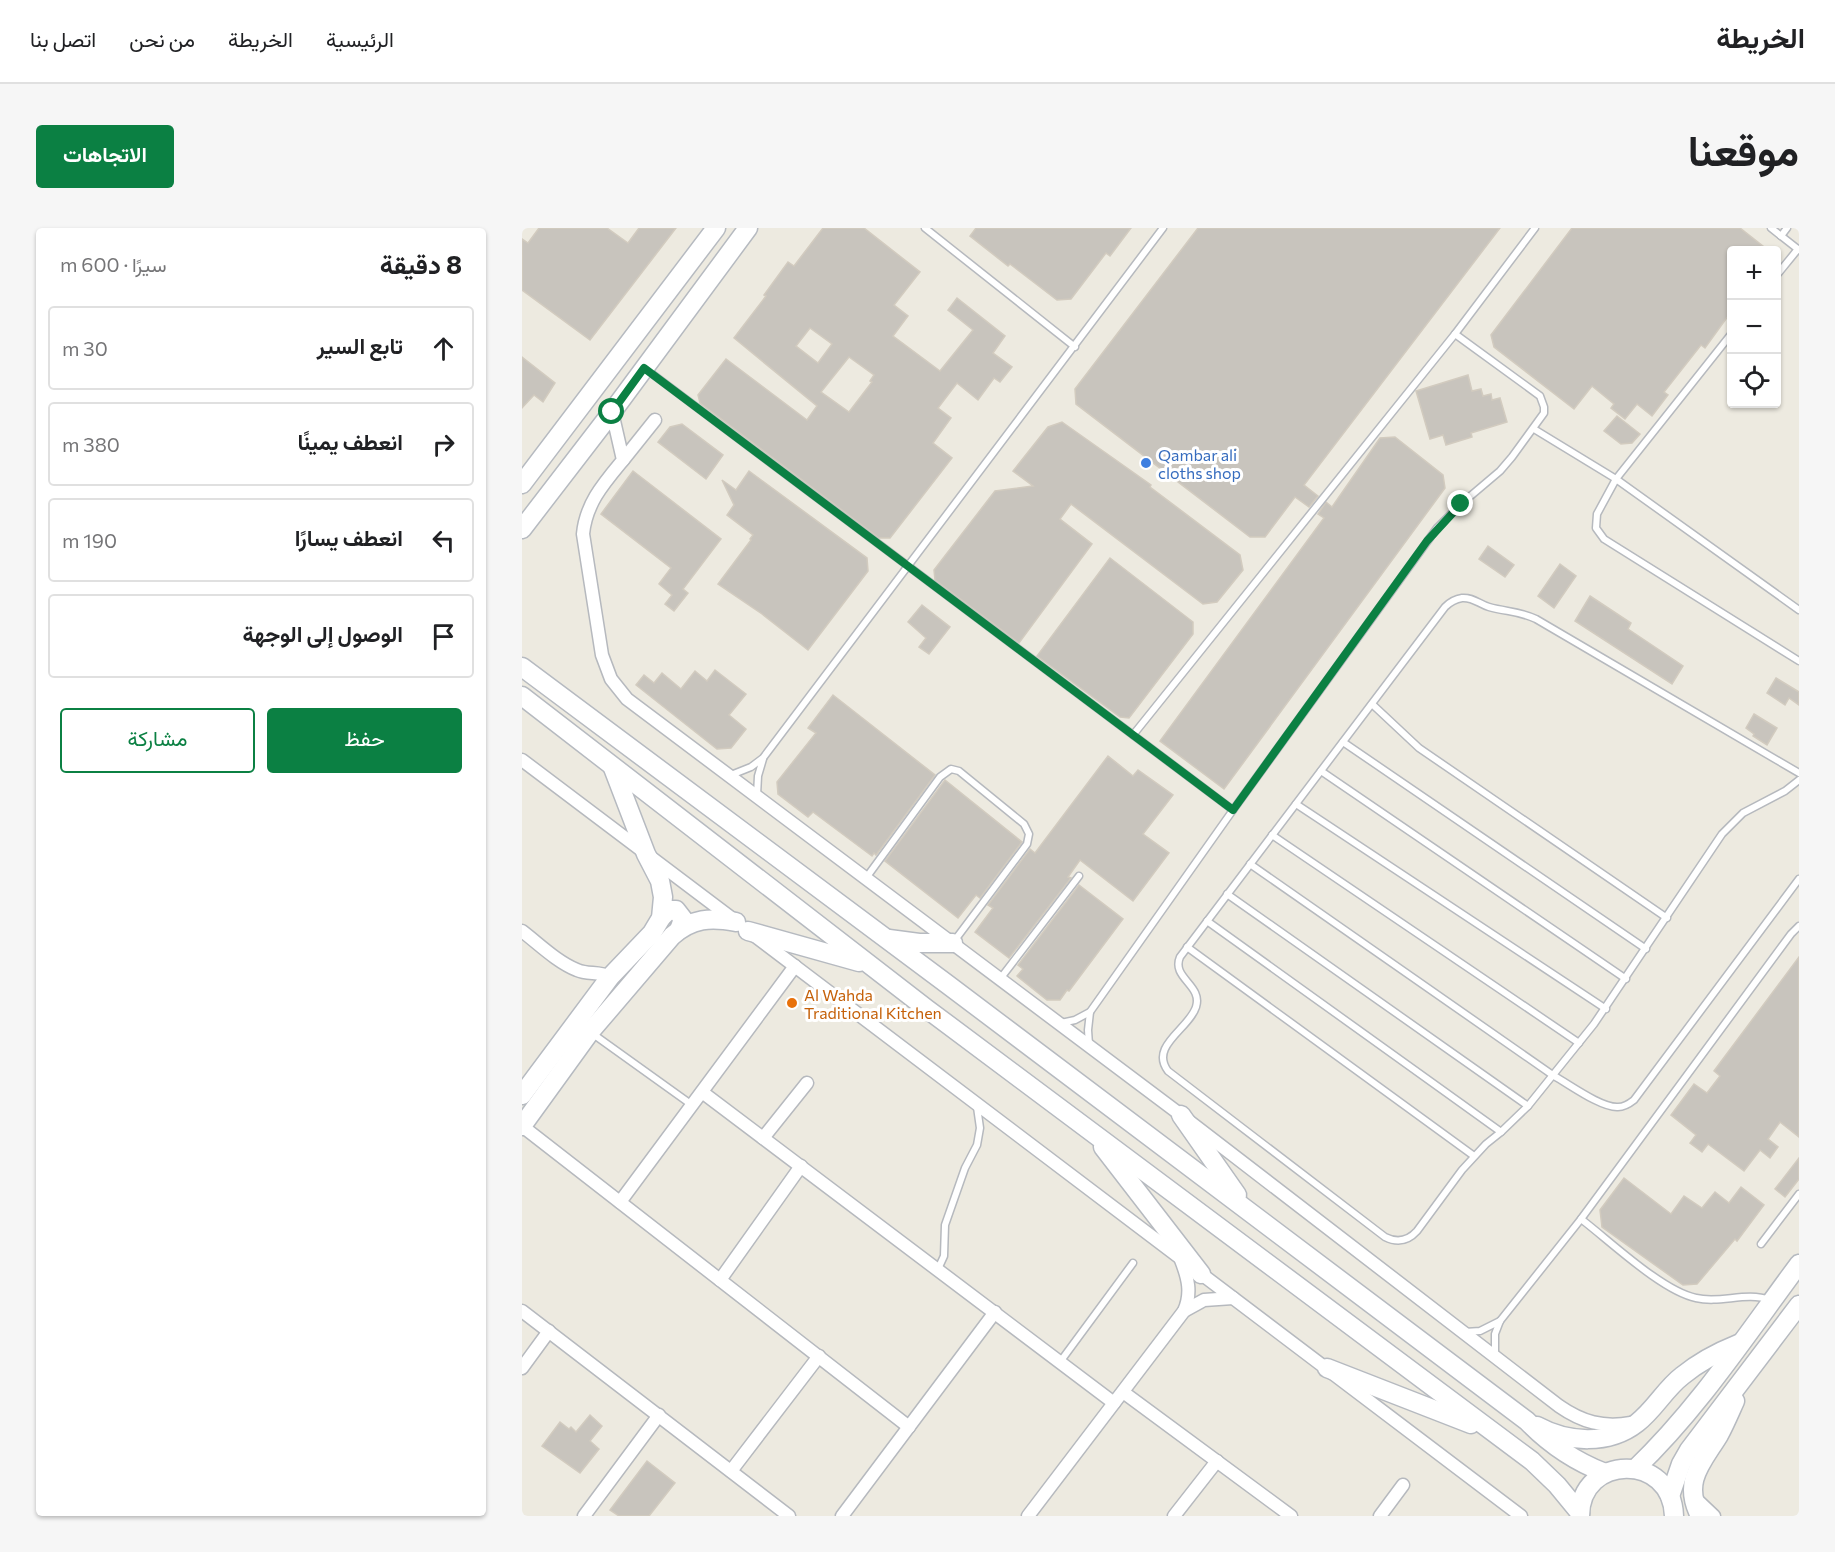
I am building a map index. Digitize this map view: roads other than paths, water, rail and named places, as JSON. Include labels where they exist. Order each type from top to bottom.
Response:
[{"type":"main road","points":[[522,484],[716,228]]},
{"type":"main road","points":[[522,529],[748,228]]},
{"type":"main road","points":[[522,667],[1527,1421],[1559,1450],[1576,1461],[1605,1473]]},
{"type":"main road","points":[[522,696],[870,965],[1545,1473],[1580,1515]]},
{"type":"main road","points":[[612,767],[646,854],[657,873],[662,890],[661,918]]},
{"type":"main road","points":[[522,1095],[610,977],[652,933],[661,918],[669,910],[676,910],[683,920],[679,930],[590,1032],[522,1126]]},
{"type":"main road","points":[[679,930],[702,920],[718,919],[870,965]]},
{"type":"main road","points":[[885,938],[919,943],[952,943]]},
{"type":"main road","points":[[1181,1115],[1246,1209]]},
{"type":"main road","points":[[1090,1129],[1201,1274]]},
{"type":"main road","points":[[1635,1468],[1665,1438],[1743,1342],[1799,1264]]},
{"type":"main road","points":[[1670,1496],[1681,1464],[1689,1450],[1799,1305]]},
{"type":"main road","points":[[1527,1421],[1545,1430],[1583,1440],[1602,1439],[1621,1433],[1638,1422],[1681,1377],[1706,1359],[1743,1342]]},
{"type":"main road","points":[[1327,1368],[1491,1432]]},
{"type":"main road","points":[[1700,1516],[1694,1497],[1695,1475],[1729,1415],[1742,1380]]},
{"type":"main road","points":[[1580,1515],[1582,1501],[1595,1480],[1605,1473],[1620,1468],[1635,1468],[1656,1478],[1670,1496],[1674,1516]]},
{"type":"street","points":[[612,412],[623,460]]},
{"type":"street","points":[[655,420],[595,496],[584,524],[585,545],[602,655],[606,668],[627,699],[1181,1115],[1573,1416],[1600,1425],[1638,1422]]},
{"type":"street","points":[[522,760],[1521,1516]]},
{"type":"street","points":[[522,931],[571,967],[584,973],[601,973],[610,977]]},
{"type":"street","points":[[620,1202],[795,966]]},
{"type":"street","points":[[763,1138],[807,1083]]},
{"type":"street","points":[[702,1092],[1114,1403]]},
{"type":"street","points":[[522,1126],[909,1427]]},
{"type":"street","points":[[720,1280],[801,1166]]},
{"type":"street","points":[[1028,1516],[1184,1311],[1189,1291],[1180,1258]]},
{"type":"street","points":[[1184,1311],[1204,1300],[1233,1298]]},
{"type":"street","points":[[522,1311],[788,1516]]},
{"type":"street","points":[[842,1516],[995,1312]]},
{"type":"street","points":[[522,1368],[549,1331]]},
{"type":"street","points":[[731,1471],[819,1356]]},
{"type":"street","points":[[1122,1392],[1291,1516]]},
{"type":"street","points":[[584,1516],[659,1415]]},
{"type":"street","points":[[1174,1516],[1217,1461]]},
{"type":"street","points":[[1380,1516],[1403,1485]]},
{"type":"street","points":[[1694,1497],[1714,1516]]},
{"type":"lane","points":[[925,228],[1075,347]]},
{"type":"lane","points":[[730,775],[751,767],[764,758],[1163,228]]},
{"type":"lane","points":[[1133,735],[1455,334],[1535,228]]},
{"type":"lane","points":[[1771,228],[1798,249],[1781,270]]},
{"type":"lane","points":[[1781,236],[1788,228]]},
{"type":"lane","points":[[1059,1023],[1076,1020],[1090,1012],[1437,528],[1500,471],[1544,413],[1540,396],[1455,334]]},
{"type":"lane","points":[[1727,338],[1616,479],[1596,518],[1596,528],[1600,536],[1799,661]]},
{"type":"lane","points":[[644,368],[1233,810]]},
{"type":"lane","points":[[1534,429],[1616,479],[1799,610]]},
{"type":"lane","points":[[1799,773],[1536,619],[1521,612],[1483,605],[1471,598],[1457,599],[1445,607],[1186,947],[1178,966],[1195,992],[1197,1005],[1164,1050],[1165,1067],[1385,1236],[1402,1240],[1413,1236],[1474,1156],[1528,1106],[1606,1009],[1722,834],[1743,813],[1785,791],[1799,780]]},
{"type":"lane","points":[[1372,704],[1419,748],[1667,918]]},
{"type":"lane","points":[[1343,742],[1646,949]]},
{"type":"lane","points":[[757,795],[758,776],[764,758]]},
{"type":"lane","points":[[866,878],[940,777],[946,771],[959,771],[1024,824],[1029,839],[952,943]]},
{"type":"lane","points":[[1321,771],[1626,979]]},
{"type":"lane","points":[[1296,804],[1606,1009]]},
{"type":"lane","points":[[1272,835],[1579,1043]]},
{"type":"lane","points":[[1250,864],[1554,1076],[1609,1106],[1620,1107],[1630,1103],[1799,879]]},
{"type":"lane","points":[[1000,979],[1079,876]]},
{"type":"lane","points":[[1227,894],[1528,1106]]},
{"type":"lane","points":[[1207,921],[1501,1132]]},
{"type":"lane","points":[[1495,1356],[1495,1334],[1500,1321],[1581,1219],[1799,926]]},
{"type":"lane","points":[[1186,947],[1474,1156]]},
{"type":"lane","points":[[1090,1012],[1088,1030],[1090,1048]]},
{"type":"lane","points":[[590,1032],[692,1105]]},
{"type":"lane","points":[[938,1269],[944,1256],[945,1225],[965,1168],[978,1145],[980,1128],[975,1102]]},
{"type":"lane","points":[[1761,1244],[1799,1194]]},
{"type":"lane","points":[[1581,1219],[1663,1283],[1681,1294],[1709,1300],[1749,1296],[1772,1301]]},
{"type":"lane","points":[[1060,1362],[1133,1263]]},
{"type":"lane","points":[[1464,1332],[1487,1329],[1500,1321]]},
{"type":"place","name":"Qambar ali cloths shop","points":[[1146,463]]},
{"type":"place","name":"Al Wahda Traditional Kitchen","points":[[792,1003]]}]
